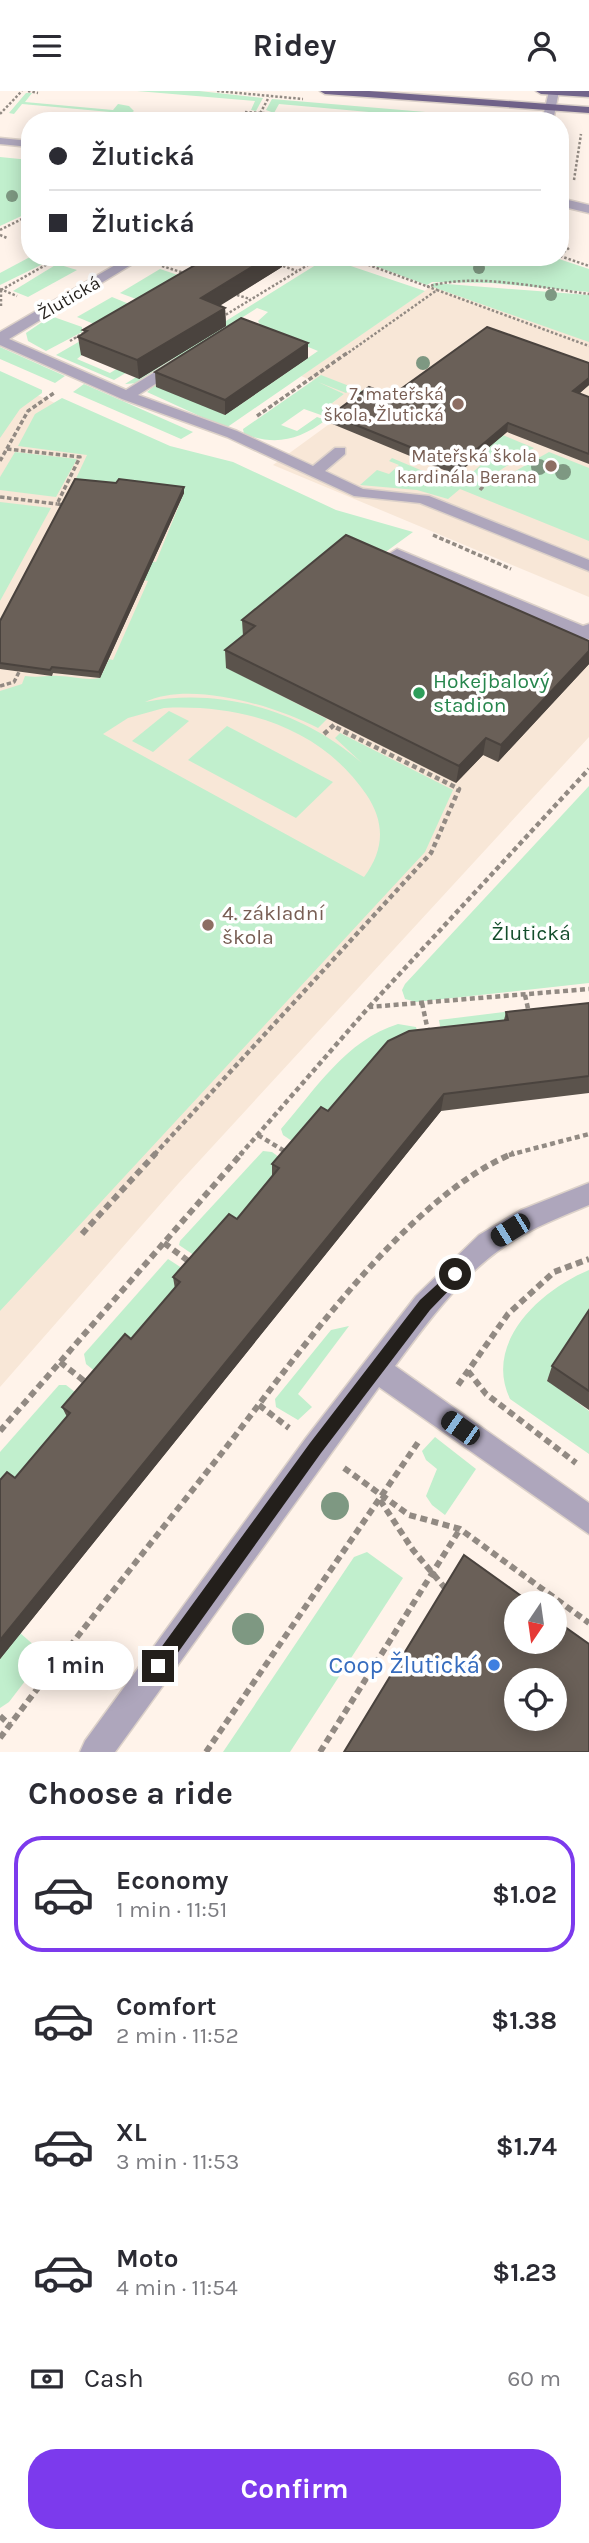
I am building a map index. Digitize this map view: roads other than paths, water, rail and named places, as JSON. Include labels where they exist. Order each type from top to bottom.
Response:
[{"type":"main road","points":[[325,91],[589,110]]},
{"type":"main road","points":[[541,91],[589,94]]},
{"type":"street","points":[[548,112],[553,91]]},
{"type":"street","points":[[0,141],[21,143]]},
{"type":"street","points":[[569,204],[589,209]]},
{"type":"street","name":"Žlutická","points":[[0,339],[123,266]]},
{"type":"street","points":[[0,339],[127,396],[232,434],[360,493],[422,499],[589,566]]},
{"type":"street","points":[[127,396],[195,353]]},
{"type":"street","points":[[314,473],[340,451]]},
{"type":"street","points":[[397,554],[586,634],[589,631]]},
{"type":"street","points":[[96,1752],[316,1448],[425,1305],[488,1243],[530,1218],[589,1194]]},
{"type":"street","points":[[376,1369],[589,1520]]},
{"type":"place","name":"7. mateřská škola, Žlutická","points":[[458,404]]},
{"type":"place","name":"Mateřská škola kardinála Berana","points":[[551,466]]},
{"type":"place","name":"Hokejbalový stadion","points":[[419,693]]},
{"type":"place","name":"4. základní škola","points":[[208,925]]},
{"type":"place","name":"Coop Žlutická","points":[[494,1665]]}]
